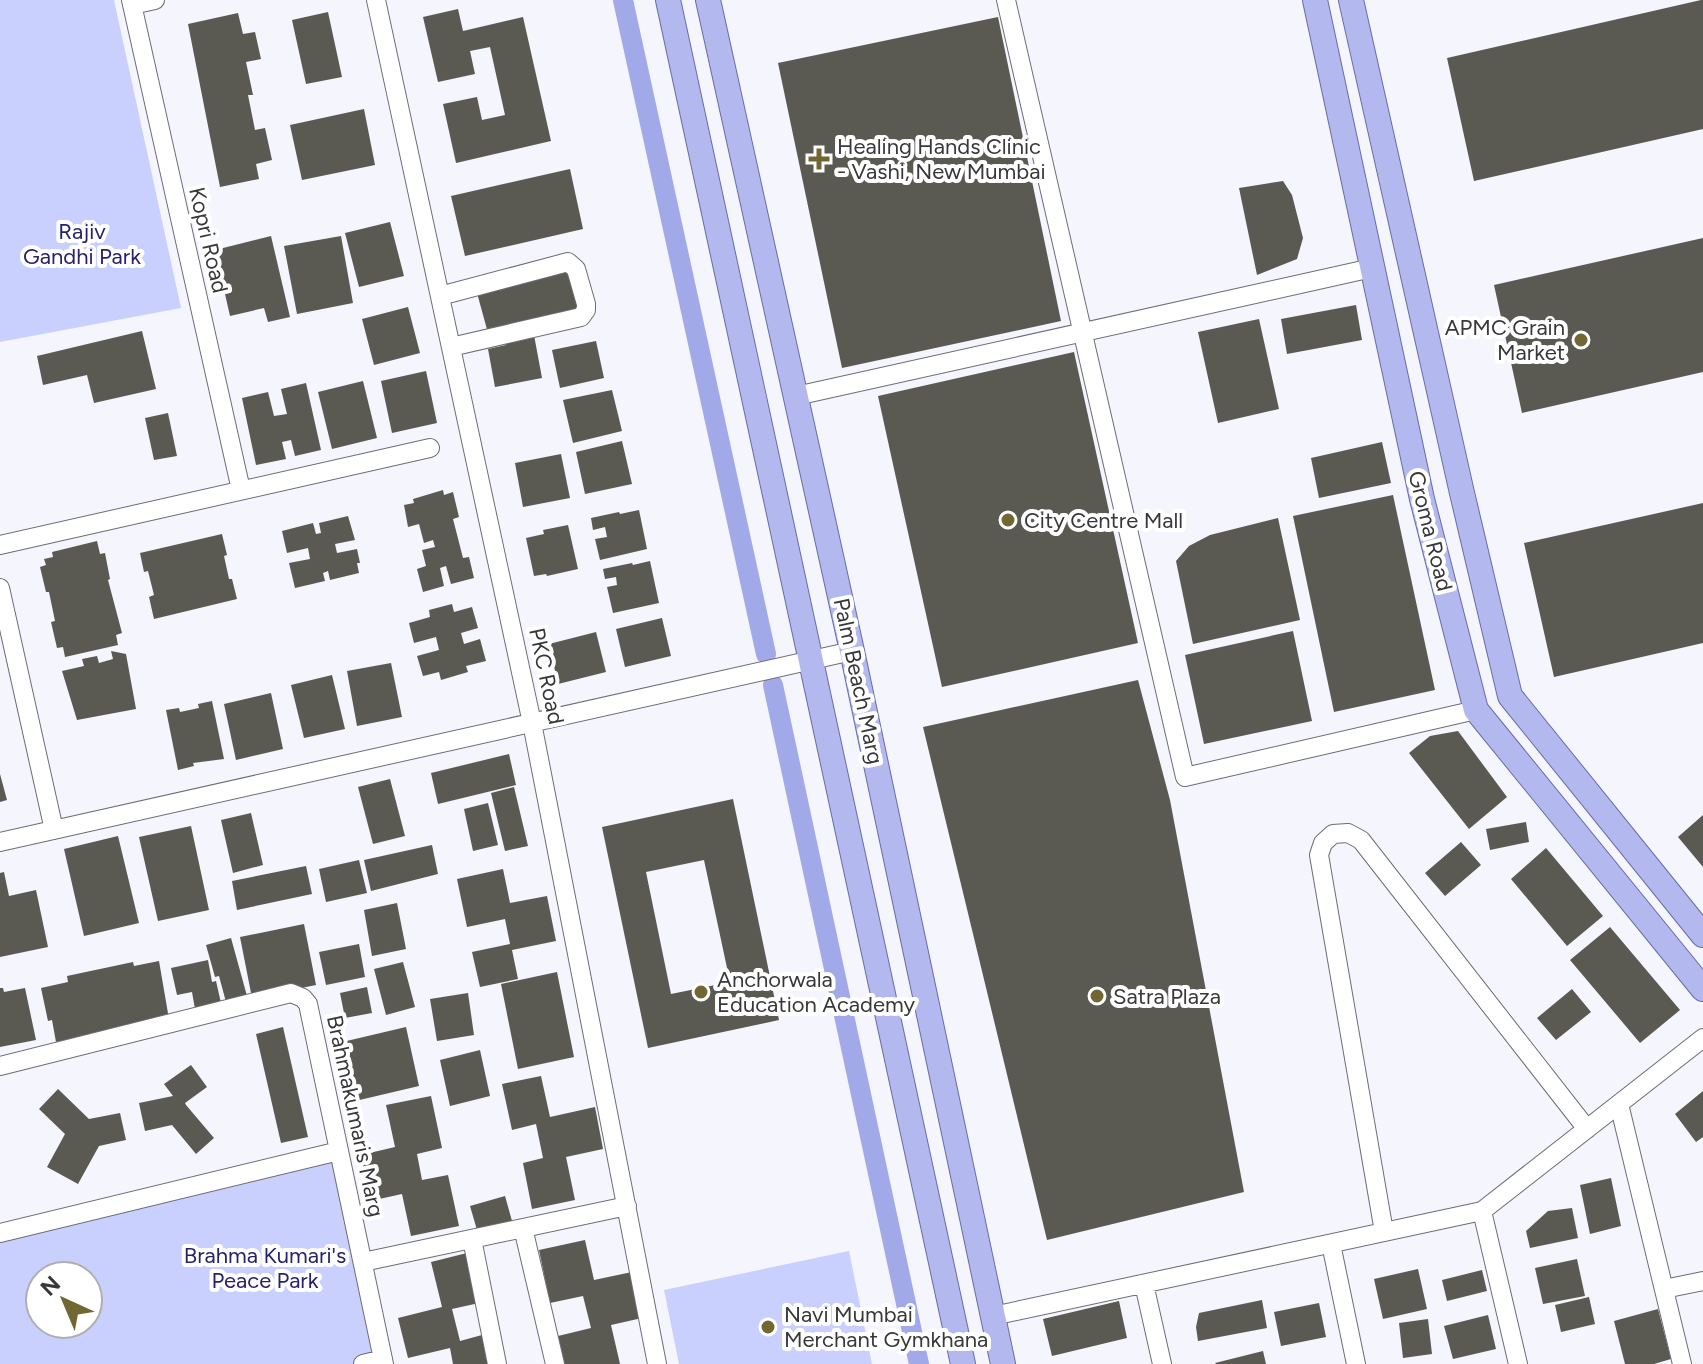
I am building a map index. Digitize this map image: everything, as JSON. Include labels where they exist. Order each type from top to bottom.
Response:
[{"type":"main road","name":"Palm Beach Marg","points":[[668,0],[963,1364]]},
{"type":"main road","name":"Palm Beach Marg","points":[[708,0],[852,651],[1003,1364]]},
{"type":"main road","name":"Groma Road","points":[[1315,0],[1422,499],[1476,710],[1703,989]]},
{"type":"main road","name":"Groma Road","points":[[1351,0],[1510,696],[1703,935]]},
{"type":"main road","points":[[1422,499],[1462,493]]},
{"type":"street","points":[[132,3],[155,0]]},
{"type":"street","name":"PKC Road","points":[[376,0],[532,723],[657,1364]]},
{"type":"street","points":[[1006,0],[1185,777],[1476,710]]},
{"type":"street","name":"Kopri Road","points":[[132,3],[241,490]]},
{"type":"street","points":[[440,296],[568,262],[576,269],[586,304],[581,317],[451,347]]},
{"type":"street","points":[[796,396],[1372,268]]},
{"type":"street","points":[[0,545],[430,448]]},
{"type":"street","points":[[0,588],[54,830]]},
{"type":"street","points":[[0,842],[852,651]]},
{"type":"street","points":[[1384,1232],[1319,855],[1323,843],[1333,834],[1348,833],[1361,840],[1587,1129]]},
{"type":"street","name":"Brahmakumaris Marg","points":[[0,1066],[291,993],[298,994],[308,1004],[384,1362]]},
{"type":"street","points":[[993,1316],[1482,1211],[1703,1038]]},
{"type":"street","points":[[1619,1104],[1682,1364]]},
{"type":"street","points":[[0,1233],[339,1151]]},
{"type":"street","points":[[363,1262],[627,1206]]},
{"type":"street","points":[[1482,1211],[1518,1364]]},
{"type":"street","points":[[523,1228],[555,1364]]},
{"type":"street","points":[[472,1239],[497,1364]]},
{"type":"street","points":[[1331,1244],[1356,1364]]},
{"type":"street","points":[[1664,1289],[1703,1281]]},
{"type":"street","points":[[1144,1284],[1162,1364]]},
{"type":"street","points":[[363,1364],[384,1362]]},
{"type":"green space","name":"Rajiv Gandhi Park","points":[[0,0],[114,0],[181,308],[0,342]]},
{"type":"green space","name":"Brahma Kumari's Peace Park","points":[[339,1151],[383,1359],[363,1364],[0,1364],[0,1233]]},
{"type":"green space","name":"Navi Mumbai Merchant Gymkhana","points":[[849,1251],[872,1364],[679,1364],[664,1290]]},
{"type":"building","points":[[1703,0],[1703,129],[1474,181],[1447,58]]},
{"type":"building","points":[[458,9],[463,31],[523,17],[551,141],[456,163],[443,104],[477,97],[482,120],[505,115],[490,47],[470,51],[475,74],[438,82],[423,17]]},
{"type":"building","points":[[328,12],[342,77],[306,84],[292,20]]},
{"type":"building","points":[[238,13],[243,34],[255,32],[261,59],[246,62],[253,95],[248,95],[255,130],[265,128],[272,160],[256,164],[259,179],[220,187],[188,24]]},
{"type":"building","points":[[998,17],[1061,321],[842,368],[778,63]]},
{"type":"building","points":[[364,109],[375,165],[302,180],[290,125]]},
{"type":"building","points":[[570,169],[583,229],[465,256],[451,196]]},
{"type":"building","points":[[1283,181],[1292,195],[1303,238],[1297,259],[1257,275],[1239,188]]},
{"type":"building","points":[[390,222],[404,276],[359,287],[345,233]]},
{"type":"building","points":[[271,236],[290,317],[268,322],[264,308],[230,316],[215,250]]},
{"type":"building","points":[[341,236],[353,303],[297,314],[284,246]]},
{"type":"building","points":[[1703,238],[1703,372],[1522,413],[1494,285]]},
{"type":"building","points":[[569,267],[581,310],[488,333],[477,293]]},
{"type":"building","points":[[1356,305],[1362,340],[1287,354],[1281,319]]},
{"type":"building","points":[[408,307],[420,353],[374,365],[362,319]]},
{"type":"building","points":[[1259,319],[1279,409],[1218,423],[1198,332]]},
{"type":"building","points":[[142,331],[156,389],[94,403],[87,375],[43,385],[37,356]]},
{"type":"building","points":[[534,335],[542,378],[495,387],[488,349],[506,345],[505,340]]},
{"type":"building","points":[[596,341],[604,378],[560,388],[552,350]]},
{"type":"building","name":"City Centre Mall","points":[[1074,352],[1138,643],[942,687],[878,396]]},
{"type":"building","points":[[426,371],[437,423],[392,433],[381,381]]},
{"type":"building","points":[[363,381],[377,438],[332,449],[318,392]]},
{"type":"building","points":[[306,383],[321,450],[295,456],[291,440],[282,442],[286,459],[256,465],[242,398],[268,392],[274,416],[287,414],[281,389]]},
{"type":"building","points":[[612,390],[622,431],[573,443],[563,400]]},
{"type":"building","points":[[168,413],[177,456],[154,460],[145,418]]},
{"type":"building","points":[[622,441],[632,484],[585,494],[576,452]]},
{"type":"building","points":[[1382,442],[1391,483],[1319,498],[1311,458]]},
{"type":"building","points":[[561,454],[570,498],[523,507],[515,463]]},
{"type":"building","points":[[443,490],[444,495],[453,492],[459,517],[453,519],[463,558],[469,557],[474,578],[451,584],[446,566],[440,568],[444,586],[423,592],[417,569],[426,566],[422,550],[435,547],[433,540],[424,543],[419,524],[408,527],[404,505]]},
{"type":"building","points":[[1393,495],[1435,690],[1334,712],[1293,516]]},
{"type":"building","points":[[1703,503],[1703,643],[1554,677],[1524,543]]},
{"type":"building","points":[[639,510],[647,549],[600,560],[595,539],[607,537],[605,527],[593,530],[591,518]]},
{"type":"building","points":[[348,516],[355,540],[335,544],[337,553],[357,549],[359,573],[330,580],[328,571],[323,573],[325,581],[295,588],[289,563],[310,559],[308,548],[287,553],[282,531],[313,523],[316,534],[321,533],[319,523]]},
{"type":"building","points":[[1278,518],[1300,620],[1193,644],[1176,561],[1189,546],[1210,535]]},
{"type":"building","points":[[568,525],[578,569],[534,576],[526,538],[544,534],[543,530]]},
{"type":"building","points":[[222,534],[229,579],[232,579],[237,599],[154,619],[149,597],[154,595],[140,553]]},
{"type":"building","points":[[97,541],[100,554],[105,553],[108,580],[122,633],[116,635],[118,645],[65,657],[63,647],[57,648],[49,592],[46,592],[40,567],[46,565],[44,559],[53,557],[52,552]]},
{"type":"building","points":[[650,561],[659,603],[613,613],[607,587],[617,585],[616,577],[605,579],[603,569]]},
{"type":"building","points":[[452,604],[454,612],[472,607],[478,628],[461,633],[464,644],[480,639],[486,661],[466,666],[468,672],[441,680],[439,672],[423,676],[417,656],[439,650],[436,637],[414,643],[409,623],[430,617],[429,610]]},
{"type":"building","points":[[662,618],[671,656],[625,667],[616,629]]},
{"type":"building","points":[[1293,631],[1312,721],[1204,744],[1185,655]]},
{"type":"building","points":[[596,632],[606,672],[558,684],[549,644]]},
{"type":"building","points":[[111,651],[126,654],[136,709],[77,720],[62,671],[84,666],[82,659],[97,656],[99,663],[113,659]]},
{"type":"building","points":[[391,663],[402,717],[357,726],[347,671]]},
{"type":"building","points":[[332,675],[345,729],[304,738],[291,685]]},
{"type":"building","name":"Satra Plaza","points":[[1138,680],[1170,800],[1244,1192],[1047,1240],[923,727]]},
{"type":"building","points":[[271,693],[283,749],[236,760],[224,704]]},
{"type":"building","points":[[212,701],[224,759],[193,763],[194,766],[178,770],[166,710],[179,708],[180,712]]},
{"type":"building","points":[[1458,731],[1507,797],[1469,829],[1409,753],[1430,736]]},
{"type":"building","points":[[509,754],[516,785],[438,804],[431,773]]},
{"type":"building","points":[[0,774],[7,800],[0,802]]},
{"type":"building","points":[[390,779],[405,836],[373,844],[358,787]]},
{"type":"building","points":[[514,787],[528,846],[505,851],[491,793]]},
{"type":"building","points":[[733,799],[779,1020],[648,1048],[602,827]],"holes":[[[704,860],[730,982],[671,994],[646,872]]]},
{"type":"building","points":[[488,803],[498,845],[473,851],[464,809]]},
{"type":"building","points":[[251,813],[263,865],[233,873],[221,820]]},
{"type":"building","points":[[1703,815],[1703,867],[1678,837]]},
{"type":"building","points":[[1526,822],[1529,842],[1490,850],[1486,829]]},
{"type":"building","points":[[191,826],[209,910],[158,921],[139,837]]},
{"type":"building","points":[[118,836],[139,923],[84,936],[64,849]]},
{"type":"building","points":[[1461,842],[1481,865],[1445,896],[1425,873]]},
{"type":"building","points":[[432,845],[438,874],[371,891],[364,860]]},
{"type":"building","points":[[1546,848],[1603,916],[1567,946],[1511,879]]},
{"type":"building","points":[[359,860],[367,893],[326,902],[319,869]]},
{"type":"building","points":[[306,866],[312,894],[237,910],[232,881]]},
{"type":"building","points":[[503,869],[510,903],[547,896],[556,941],[512,950],[518,979],[480,987],[472,952],[510,944],[505,919],[467,927],[457,879]]},
{"type":"building","points":[[4,872],[9,896],[36,890],[48,947],[0,957],[0,873]]},
{"type":"building","points":[[397,903],[406,949],[372,956],[364,910]]},
{"type":"building","points":[[304,924],[316,985],[252,998],[240,937]]},
{"type":"building","points":[[1610,927],[1680,1010],[1640,1043],[1570,960]]},
{"type":"building","points":[[231,938],[247,996],[226,1002],[206,945]]},
{"type":"building","points":[[359,944],[365,977],[326,985],[319,952]]},
{"type":"building","points":[[208,960],[212,982],[216,981],[221,1003],[195,1009],[192,992],[177,995],[171,968]]},
{"type":"building","points":[[159,961],[169,1019],[56,1042],[41,988],[68,982],[67,976],[133,962],[134,966]]},
{"type":"building","points":[[403,962],[415,1007],[386,1015],[374,969]]},
{"type":"building","points":[[557,972],[574,1057],[518,1069],[501,984]]},
{"type":"building","points":[[367,987],[372,1013],[345,1018],[340,993]]},
{"type":"building","points":[[0,988],[4,992],[25,988],[36,1040],[0,1047]]},
{"type":"building","points":[[1572,989],[1591,1012],[1556,1040],[1537,1018]]},
{"type":"building","points":[[468,993],[474,1035],[437,1041],[430,999]]},
{"type":"building","points":[[283,1027],[308,1137],[281,1143],[256,1034]]},
{"type":"building","points":[[406,1027],[419,1086],[351,1102],[338,1043]]},
{"type":"building","points":[[480,1050],[490,1096],[450,1106],[440,1060]]},
{"type":"building","points":[[191,1065],[207,1087],[185,1103],[214,1138],[196,1154],[172,1125],[145,1131],[139,1103],[173,1096],[164,1084]]},
{"type":"building","points":[[541,1076],[550,1117],[595,1107],[603,1149],[566,1157],[575,1200],[532,1209],[523,1163],[543,1158],[536,1124],[512,1130],[502,1084]]},
{"type":"building","points":[[58,1089],[89,1119],[120,1113],[126,1140],[99,1146],[78,1184],[47,1167],[65,1134],[39,1109]]},
{"type":"building","points":[[1703,1091],[1703,1137],[1696,1142],[1675,1114]]},
{"type":"building","points":[[431,1096],[442,1148],[417,1154],[422,1180],[448,1175],[459,1226],[411,1236],[402,1194],[370,1201],[361,1155],[395,1147],[386,1105]]},
{"type":"building","points":[[1611,1178],[1621,1226],[1590,1234],[1580,1185]]},
{"type":"building","points":[[505,1196],[512,1221],[477,1230],[470,1206]]},
{"type":"building","points":[[1572,1208],[1578,1238],[1530,1248],[1526,1231],[1548,1211]]},
{"type":"building","points":[[585,1240],[594,1280],[632,1272],[642,1318],[611,1325],[620,1364],[564,1364],[558,1336],[591,1328],[583,1296],[550,1303],[539,1250]]},
{"type":"building","points":[[467,1253],[479,1303],[452,1309],[460,1341],[482,1335],[489,1364],[453,1364],[450,1348],[408,1358],[398,1318],[442,1307],[431,1262]]},
{"type":"building","points":[[1577,1259],[1585,1296],[1543,1304],[1535,1268]]},
{"type":"building","points":[[1418,1269],[1427,1309],[1383,1319],[1374,1279]]},
{"type":"building","points":[[1482,1270],[1487,1291],[1447,1301],[1442,1280]]},
{"type":"building","points":[[1589,1297],[1595,1324],[1561,1332],[1555,1305]]},
{"type":"building","points":[[1262,1300],[1267,1328],[1198,1341],[1196,1327],[1199,1313]]},
{"type":"building","points":[[1119,1301],[1127,1338],[1052,1356],[1043,1319]]},
{"type":"building","points":[[1319,1303],[1326,1337],[1281,1346],[1274,1312]]},
{"type":"building","points":[[1658,1309],[1671,1359],[1654,1364],[1625,1364],[1614,1321]]},
{"type":"building","points":[[1488,1315],[1496,1349],[1453,1359],[1444,1326]]},
{"type":"building","points":[[1428,1319],[1432,1354],[1403,1358],[1399,1323]]},
{"type":"building","points":[[1263,1351],[1266,1364],[1215,1363]]},
{"type":"waterway","points":[[623,0],[766,654]]},
{"type":"waterway","points":[[773,685],[919,1364]]},
{"type":"place","name":"Healing Hands Clinic - Vashi, New Mumbai","points":[[819,159]]},
{"type":"place","name":"APMC Grain Market","points":[[1581,340]]},
{"type":"place","name":"City Centre Mall","points":[[1008,520]]},
{"type":"place","name":"Anchorwala Education Academy","points":[[701,992]]},
{"type":"place","name":"Satra Plaza","points":[[1097,996]]},
{"type":"place","name":"Navi Mumbai Merchant Gymkhana","points":[[768,1327]]}]
